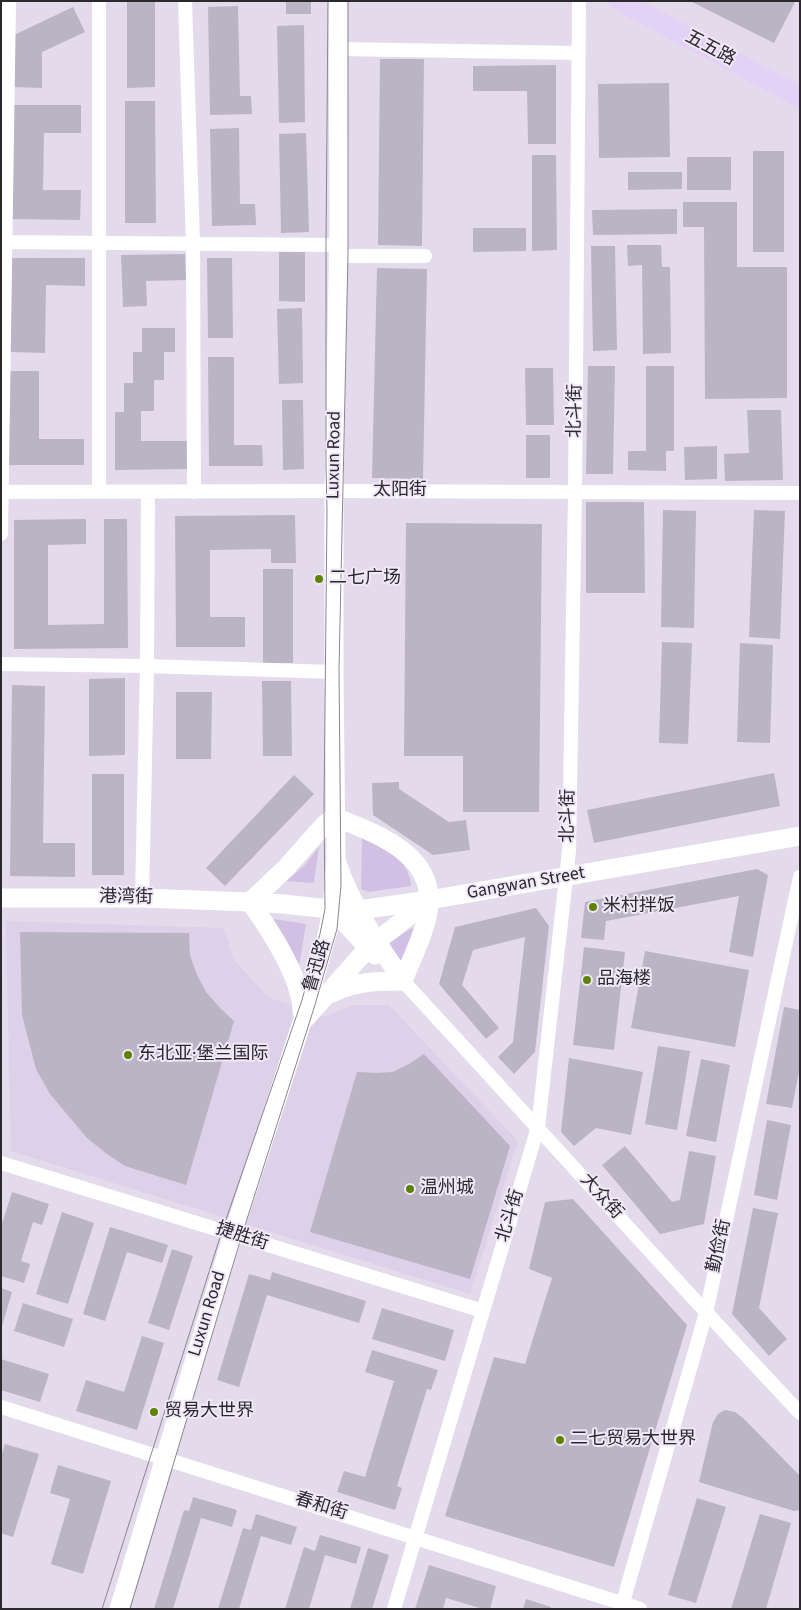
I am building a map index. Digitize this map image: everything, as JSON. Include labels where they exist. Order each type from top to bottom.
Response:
[{"type":"main road","name":"Luxun Road","points":[[332,909],[336,858],[334,491],[338,250],[338,1]]},
{"type":"main road","name":"五五路","points":[[620,1],[800,97]]},
{"type":"main road","points":[[302,1022],[302,1000],[296,980],[263,920],[250,902],[285,870],[324,825],[335,817],[376,834],[397,847],[421,870],[427,883],[429,900],[424,928],[403,981]]},
{"type":"main road","name":"Gangwan Street","points":[[250,902],[359,910],[429,900],[800,836]]},
{"type":"main road","points":[[336,858],[372,944],[383,964],[403,981]]},
{"type":"main road","name":"港湾街","points":[[1,898],[142,898],[250,902]]},
{"type":"main road","points":[[302,1022],[372,944],[429,900]]},
{"type":"main road","points":[[332,909],[372,944]]},
{"type":"main road","name":"鲁迅路","points":[[302,1022],[328,932],[332,909]]},
{"type":"main road","points":[[322,998],[354,984],[370,981],[403,981]]},
{"type":"main road","name":"Luxun Road","points":[[119,1609],[233,1234],[302,1022]]},
{"type":"street","points":[[1,534],[3,242],[9,1]]},
{"type":"street","points":[[99,1],[99,492]]},
{"type":"street","points":[[185,1],[193,244],[194,492]]},
{"type":"street","name":"北斗街","points":[[394,1609],[538,1127],[569,842],[575,492],[579,1]]},
{"type":"street","points":[[339,49],[579,53]]},
{"type":"street","points":[[3,242],[193,244],[425,256]]},
{"type":"street","name":"太阳街","points":[[2,492],[800,493]]},
{"type":"street","points":[[142,898],[147,666],[148,492]]},
{"type":"street","points":[[1,664],[147,666],[334,672]]},
{"type":"street","name":"勤俭街","points":[[621,1606],[706,1313],[800,877]]},
{"type":"street","name":"大众街","points":[[403,981],[706,1313],[800,1413]]},
{"type":"street","name":"捷胜街","points":[[1,1163],[483,1311]]},
{"type":"street","name":"春和街","points":[[1,1407],[415,1536],[621,1606],[640,1609]]},
{"type":"shaded area","points":[[362,836],[379,843],[401,861],[410,877],[411,886],[368,892],[361,889]]},
{"type":"shaded area","points":[[319,847],[314,882],[286,881],[304,866]]},
{"type":"shaded area","points":[[272,920],[306,924],[298,972]]},
{"type":"shaded area","points":[[6,921],[224,928],[234,960],[268,997],[323,1017],[354,1005],[389,1005],[518,1141],[470,1294],[11,1151]]},
{"type":"shaded area","points":[[412,928],[416,930],[402,962],[386,945]]},
{"type":"building","points":[[127,1],[155,1],[155,87],[127,88]]},
{"type":"building","points":[[286,1],[311,1],[311,14],[286,14]]},
{"type":"building","points":[[690,1],[794,1],[795,2],[774,43]]},
{"type":"building","points":[[238,6],[240,96],[251,96],[252,114],[210,115],[208,7]]},
{"type":"building","points":[[73,7],[85,32],[42,52],[42,88],[13,87],[14,35]]},
{"type":"building","points":[[304,25],[305,122],[279,123],[277,26]]},
{"type":"building","points":[[380,59],[424,59],[422,246],[378,245]]},
{"type":"building","points":[[556,65],[556,144],[528,144],[527,91],[473,91],[473,66]]},
{"type":"building","points":[[669,83],[670,157],[599,158],[598,84]]},
{"type":"building","points":[[125,101],[155,101],[156,223],[125,223]]},
{"type":"building","points":[[10,105],[81,105],[81,133],[44,133],[43,190],[81,190],[80,220],[10,219]]},
{"type":"building","points":[[239,128],[240,204],[255,204],[256,225],[212,226],[210,129]]},
{"type":"building","points":[[306,133],[309,232],[281,233],[279,134]]},
{"type":"building","points":[[753,151],[784,151],[784,252],[753,252]]},
{"type":"building","points":[[532,155],[556,155],[557,250],[532,251]]},
{"type":"building","points":[[687,157],[731,157],[731,190],[687,190]]},
{"type":"building","points":[[628,172],[682,172],[682,189],[628,190]]},
{"type":"building","points":[[683,202],[737,202],[737,267],[787,267],[787,398],[705,399],[704,227],[683,227]]},
{"type":"building","points":[[677,209],[677,234],[593,235],[592,210]]},
{"type":"building","points":[[473,228],[526,228],[526,251],[473,252]]},
{"type":"building","points":[[627,245],[661,245],[662,267],[670,267],[671,353],[643,354],[642,265],[628,266]]},
{"type":"building","points":[[591,246],[615,246],[617,350],[593,351]]},
{"type":"building","points":[[279,252],[305,252],[305,302],[279,301]]},
{"type":"building","points":[[185,254],[186,280],[146,281],[147,306],[123,307],[121,255]]},
{"type":"building","points":[[11,258],[85,258],[85,286],[46,285],[45,353],[10,352]]},
{"type":"building","points":[[207,258],[232,258],[233,338],[208,338]]},
{"type":"building","points":[[377,268],[427,269],[423,479],[372,478]]},
{"type":"building","points":[[302,308],[303,383],[279,384],[277,309]]},
{"type":"building","points":[[142,328],[175,328],[175,352],[164,352],[164,380],[154,380],[154,411],[141,411],[141,441],[188,441],[188,469],[115,470],[115,412],[124,412],[124,383],[133,383],[133,352],[142,352]]},
{"type":"building","points":[[208,357],[234,357],[234,445],[262,445],[263,466],[209,466]]},
{"type":"building","points":[[588,366],[615,366],[613,474],[586,474]]},
{"type":"building","points":[[646,366],[674,366],[674,451],[666,451],[666,471],[628,470],[628,451],[646,451]]},
{"type":"building","points":[[525,368],[553,368],[554,425],[526,425]]},
{"type":"building","points":[[7,371],[39,371],[39,439],[84,439],[84,465],[6,465]]},
{"type":"building","points":[[282,400],[303,400],[304,469],[283,470]]},
{"type":"building","points":[[747,410],[781,410],[783,480],[725,481],[724,454],[749,453]]},
{"type":"building","points":[[526,435],[550,435],[550,478],[526,478]]},
{"type":"building","points":[[717,446],[717,479],[685,480],[684,447]]},
{"type":"building","points":[[586,502],[644,502],[645,593],[586,593]]},
{"type":"building","points":[[663,510],[696,511],[694,628],[661,627]]},
{"type":"building","points":[[754,510],[785,511],[780,639],[749,637]]},
{"type":"building","points":[[295,515],[296,563],[271,563],[271,549],[210,550],[210,617],[245,617],[245,647],[176,647],[175,516]]},
{"type":"building","points":[[86,519],[86,544],[48,545],[48,625],[104,624],[104,519],[127,519],[128,648],[14,649],[14,520]]},
{"type":"building","points":[[406,523],[542,524],[539,812],[463,812],[463,756],[404,756]]},
{"type":"building","points":[[263,569],[293,569],[293,663],[263,663]]},
{"type":"building","points":[[662,642],[692,643],[688,744],[659,743]]},
{"type":"building","points":[[740,643],[773,645],[770,743],[737,742]]},
{"type":"building","points":[[125,678],[125,755],[89,756],[89,679]]},
{"type":"building","points":[[262,681],[291,681],[292,756],[263,756]]},
{"type":"building","points":[[12,685],[45,686],[43,843],[75,843],[75,877],[10,876]]},
{"type":"building","points":[[176,692],[212,692],[211,759],[176,759]]},
{"type":"building","points":[[774,773],[780,806],[594,843],[587,810]]},
{"type":"building","points":[[92,774],[124,774],[124,875],[92,875]]},
{"type":"building","points":[[294,775],[314,794],[225,886],[206,868]]},
{"type":"building","points":[[399,782],[399,789],[449,822],[466,820],[470,850],[433,855],[373,815],[372,783]]},
{"type":"building","points":[[757,869],[768,875],[753,957],[729,952],[739,896],[606,921],[604,940],[581,938],[585,902]]},
{"type":"building","points":[[536,908],[549,926],[535,1052],[514,1074],[498,1057],[513,1042],[525,937],[473,950],[462,985],[499,1028],[486,1039],[439,984],[455,927]]},
{"type":"building","name":"东北亚·堡兰国际","points":[[20,932],[189,933],[190,955],[197,975],[206,992],[234,1021],[186,1185],[125,1166],[107,1154],[87,1138],[50,1094],[36,1069],[22,1015]]},
{"type":"building","points":[[584,947],[625,952],[614,1050],[573,1045]]},
{"type":"building","points":[[645,951],[749,970],[735,1047],[631,1028]]},
{"type":"building","points":[[784,1007],[800,1010],[800,1066],[792,1108],[766,1104]]},
{"type":"building","points":[[658,1046],[690,1051],[677,1130],[645,1124]]},
{"type":"building","name":"温州城","points":[[424,1054],[510,1146],[470,1279],[310,1232],[357,1072],[393,1072]]},
{"type":"building","points":[[569,1058],[643,1072],[631,1135],[596,1128],[574,1146],[561,1132]]},
{"type":"building","points":[[701,1059],[730,1065],[716,1142],[686,1136]]},
{"type":"building","points":[[767,1120],[791,1125],[777,1200],[754,1195]]},
{"type":"building","points":[[625,1146],[672,1202],[680,1200],[689,1151],[716,1156],[704,1224],[660,1234],[602,1165]]},
{"type":"building","points":[[12,1192],[49,1204],[42,1225],[33,1222],[21,1261],[30,1264],[24,1283],[1,1276],[1,1227]]},
{"type":"building","name":"二七贸易大世界","points":[[573,1199],[687,1325],[614,1567],[445,1516],[494,1357],[525,1364],[552,1278],[529,1269],[545,1202]]},
{"type":"building","points":[[753,1208],[778,1213],[759,1308],[787,1339],[769,1356],[732,1314]]},
{"type":"building","points":[[62,1212],[94,1223],[68,1304],[36,1294]]},
{"type":"building","points":[[110,1227],[168,1245],[162,1263],[127,1252],[105,1321],[83,1314]]},
{"type":"building","points":[[172,1249],[193,1256],[169,1330],[148,1323]]},
{"type":"building","points":[[272,1272],[366,1301],[359,1323],[267,1295],[239,1387],[217,1380],[249,1274],[270,1280]]},
{"type":"building","points":[[1,1288],[12,1292],[2,1326],[1,1325]]},
{"type":"building","points":[[23,1303],[73,1319],[64,1347],[14,1331]]},
{"type":"building","points":[[382,1308],[454,1330],[445,1361],[372,1339]]},
{"type":"building","points":[[142,1336],[164,1343],[137,1430],[76,1411],[86,1380],[124,1392]]},
{"type":"building","points":[[372,1350],[438,1370],[431,1390],[427,1389],[397,1486],[402,1488],[395,1510],[337,1492],[344,1471],[365,1477],[394,1381],[365,1372]]},
{"type":"building","points":[[1,1359],[49,1374],[40,1402],[1,1390]]},
{"type":"building","points":[[725,1410],[735,1412],[743,1418],[800,1476],[800,1510],[794,1511],[699,1482],[713,1422],[718,1414]]},
{"type":"building","points":[[5,1444],[39,1454],[13,1537],[1,1533],[1,1457]]},
{"type":"building","points":[[58,1465],[111,1481],[83,1574],[51,1564],[70,1499],[50,1493]]},
{"type":"building","points":[[193,1497],[237,1510],[232,1527],[201,1518],[173,1609],[154,1609],[184,1510],[189,1511]]},
{"type":"building","points":[[697,1498],[726,1507],[696,1603],[668,1595]]},
{"type":"building","points":[[256,1514],[297,1527],[291,1545],[261,1536],[239,1609],[218,1609],[243,1528],[251,1530]]},
{"type":"building","points":[[760,1514],[791,1523],[766,1609],[731,1609]]},
{"type":"building","points":[[320,1535],[361,1547],[356,1564],[325,1555],[309,1609],[285,1609],[304,1547],[315,1551]]},
{"type":"building","points":[[368,1548],[389,1555],[372,1609],[350,1609]]},
{"type":"building","points":[[429,1565],[496,1586],[490,1609],[483,1609],[446,1598],[443,1609],[415,1609]]},
{"type":"building","points":[[526,1599],[551,1607],[551,1609],[523,1609]]},
{"type":"tram line","points":[[102,1609],[222,1231],[302,1000],[325,909],[328,1]]},
{"type":"tram line","points":[[130,1609],[241,1238],[337,929],[341,885],[339,669],[348,256],[348,1]]},
{"type":"place","name":"二七广场","points":[[319,579]]},
{"type":"place","name":"米村拌饭","points":[[593,907]]},
{"type":"place","name":"品海楼","points":[[587,980]]},
{"type":"place","name":"东北亚·堡兰国际","points":[[128,1055]]},
{"type":"place","name":"温州城","points":[[410,1189]]},
{"type":"place","name":"贸易大世界","points":[[154,1412]]},
{"type":"place","name":"二七贸易大世界","points":[[560,1440]]}]
